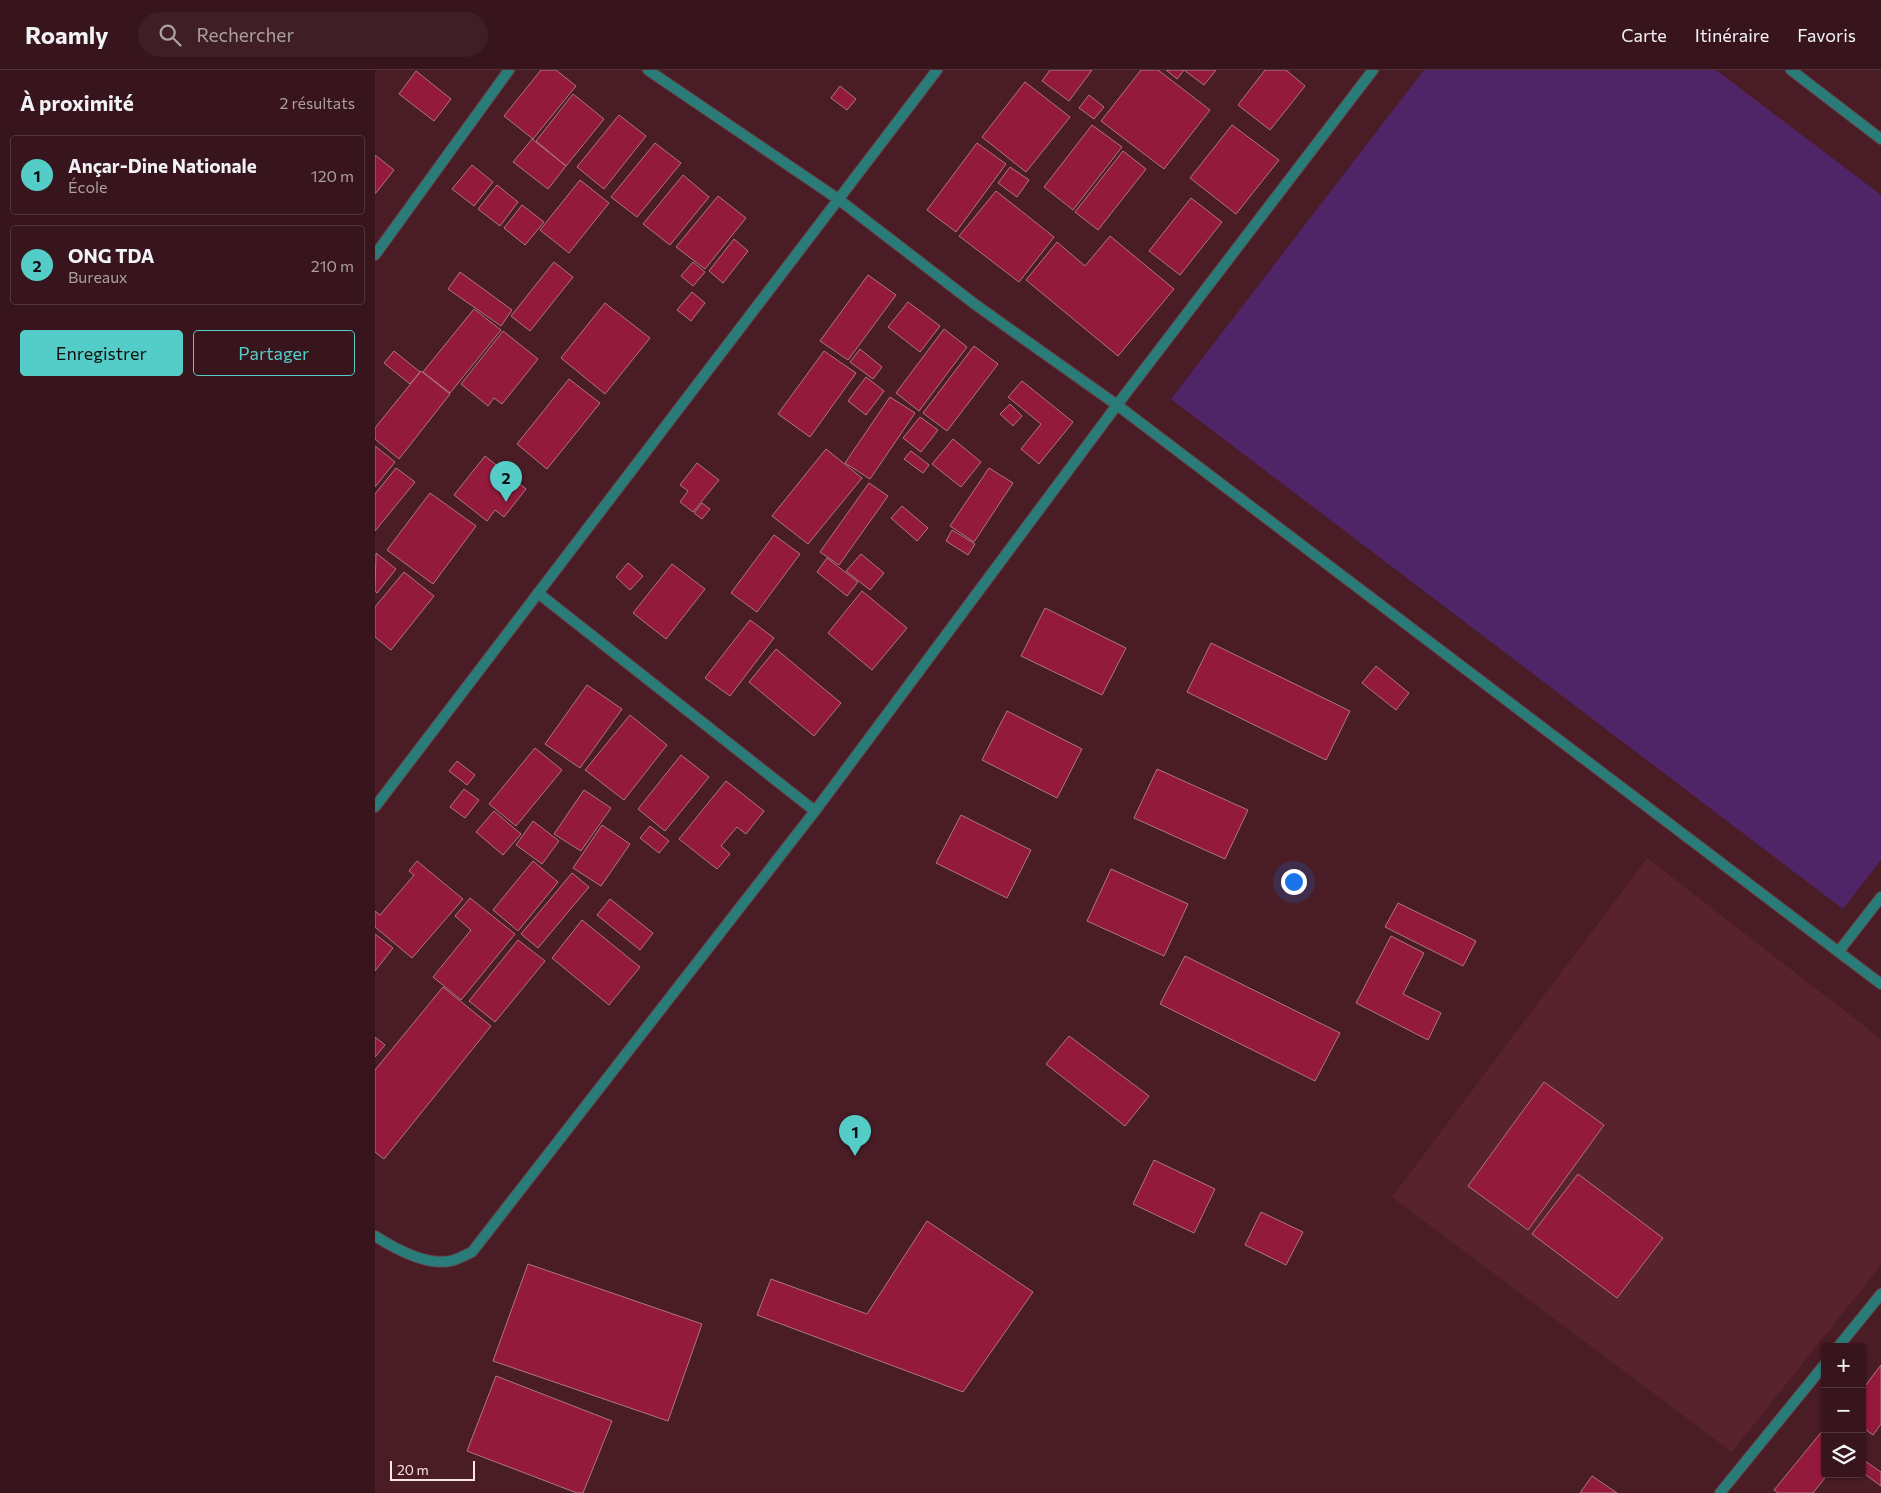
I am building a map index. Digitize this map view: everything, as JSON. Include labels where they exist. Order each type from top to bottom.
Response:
[{"type":"street","points":[[375,255],[509,70]]},
{"type":"street","points":[[648,70],[839,199],[976,305],[1117,405],[1881,984]]},
{"type":"street","points":[[375,806],[937,70]]},
{"type":"street","points":[[375,1236],[396,1250],[420,1258],[448,1262],[472,1252],[815,811],[1117,405],[1373,70]]},
{"type":"street","points":[[1791,70],[1881,139]]},
{"type":"street","points":[[538,593],[815,811]]},
{"type":"street","points":[[1839,951],[1881,897]]},
{"type":"street","points":[[1841,1343],[1881,1294]]},
{"type":"street","points":[[1721,1493],[1821,1369]]},
{"type":"shaded area","points":[[1424,70],[1716,70],[1881,195],[1881,860],[1843,909],[1171,399]]},
{"type":"shaded area","points":[[1647,858],[1881,1039],[1881,1265],[1732,1452],[1392,1197]]},
{"type":"building","points":[[541,70],[556,70],[576,86],[533,139],[504,116]]},
{"type":"building","points":[[1050,70],[1092,70],[1069,101],[1042,81]]},
{"type":"building","points":[[1141,70],[1158,70],[1210,110],[1164,169],[1101,121]]},
{"type":"building","points":[[1166,70],[1184,70],[1177,79]]},
{"type":"building","points":[[1184,70],[1216,70],[1204,85]]},
{"type":"building","points":[[1265,70],[1286,70],[1305,86],[1270,130],[1238,105]]},
{"type":"building","points":[[416,71],[451,99],[434,121],[399,94]]},
{"type":"building","points":[[1025,82],[1070,117],[1026,172],[982,137]]},
{"type":"building","points":[[840,86],[856,99],[847,110],[831,98]]},
{"type":"building","points":[[573,94],[604,119],[566,166],[536,141]]},
{"type":"building","points":[[1089,95],[1104,107],[1094,119],[1079,108]]},
{"type":"building","points":[[619,115],[646,136],[604,189],[577,167]]},
{"type":"building","points":[[1092,125],[1122,147],[1073,210],[1044,187]]},
{"type":"building","points":[[1232,125],[1279,160],[1236,214],[1190,178]]},
{"type":"building","points":[[532,139],[566,166],[548,189],[513,162]]},
{"type":"building","points":[[655,143],[681,163],[637,217],[611,197]]},
{"type":"building","points":[[977,143],[1006,164],[956,232],[927,210]]},
{"type":"building","points":[[1123,151],[1146,169],[1098,230],[1075,212]]},
{"type":"building","points":[[375,155],[394,170],[375,194]]},
{"type":"building","points":[[472,165],[493,182],[474,206],[452,189]]},
{"type":"building","points":[[1010,167],[1029,180],[1017,197],[998,183]]},
{"type":"building","points":[[683,175],[709,197],[670,245],[643,224]]},
{"type":"building","points":[[580,180],[609,203],[569,253],[540,230]]},
{"type":"building","points":[[497,185],[518,202],[500,226],[478,209]]},
{"type":"building","points":[[996,191],[1054,237],[1019,282],[959,236]]},
{"type":"building","points":[[718,196],[746,218],[705,269],[676,247]]},
{"type":"building","points":[[1191,198],[1222,222],[1180,275],[1149,251]]},
{"type":"building","points":[[522,205],[544,222],[525,245],[504,228]]},
{"type":"building","points":[[1110,236],[1174,289],[1118,356],[1026,280],[1057,242],[1085,266]]},
{"type":"building","points":[[734,239],[748,251],[723,283],[709,271]]},
{"type":"building","points":[[554,262],[573,277],[530,331],[511,316]]},
{"type":"building","points":[[693,262],[705,272],[693,286],[681,276]]},
{"type":"building","points":[[460,272],[512,310],[501,326],[448,289]]},
{"type":"building","points":[[868,275],[896,295],[848,360],[820,341]]},
{"type":"building","points":[[692,292],[705,303],[691,321],[677,310]]},
{"type":"building","points":[[908,302],[940,326],[920,352],[888,327]]},
{"type":"building","points":[[605,303],[650,338],[605,394],[561,358]]},
{"type":"building","points":[[474,309],[501,330],[450,393],[423,372]]},
{"type":"building","points":[[944,329],[967,347],[919,411],[896,393]]},
{"type":"building","points":[[503,331],[538,359],[502,404],[494,398],[488,406],[461,384]]},
{"type":"building","points":[[974,346],[998,364],[947,431],[923,413]]},
{"type":"building","points":[[860,349],[882,367],[873,379],[850,362]]},
{"type":"building","points":[[394,351],[420,372],[410,384],[384,363]]},
{"type":"building","points":[[824,351],[856,373],[810,437],[778,414]]},
{"type":"building","points":[[421,371],[450,394],[399,459],[375,439],[375,428]]},
{"type":"building","points":[[866,377],[884,391],[866,415],[848,401]]},
{"type":"building","points":[[569,379],[600,403],[547,469],[517,444]]},
{"type":"building","points":[[1022,381],[1073,422],[1039,464],[1021,449],[1041,424],[1008,397]]},
{"type":"building","points":[[890,397],[915,413],[870,479],[845,463]]},
{"type":"building","points":[[1010,404],[1022,416],[1013,426],[1000,414]]},
{"type":"building","points":[[920,417],[938,430],[921,452],[903,438]]},
{"type":"building","points":[[953,439],[981,462],[961,487],[932,464]]},
{"type":"building","points":[[375,446],[395,462],[375,487]]},
{"type":"building","points":[[826,449],[862,478],[808,544],[772,516]]},
{"type":"building","points":[[911,451],[929,465],[923,473],[904,459]]},
{"type":"building","points":[[485,456],[526,489],[504,517],[495,510],[487,521],[454,495]]},
{"type":"building","points":[[697,463],[719,480],[693,512],[680,502],[688,491],[680,485]]},
{"type":"building","points":[[396,468],[415,482],[375,531],[375,494]]},
{"type":"building","points":[[989,468],[1013,483],[974,542],[950,526]]},
{"type":"building","points":[[869,483],[888,496],[839,565],[820,552]]},
{"type":"building","points":[[430,493],[476,526],[433,584],[387,550]]},
{"type":"building","points":[[702,503],[710,509],[702,519],[694,513]]},
{"type":"building","points":[[902,506],[928,528],[917,541],[891,518]]},
{"type":"building","points":[[952,530],[975,544],[968,555],[946,541]]},
{"type":"building","points":[[774,535],[800,554],[757,612],[731,593]]},
{"type":"building","points":[[376,553],[396,569],[377,593],[375,591]]},
{"type":"building","points":[[861,554],[884,573],[870,590],[846,571]]},
{"type":"building","points":[[827,558],[858,582],[847,596],[817,572]]},
{"type":"building","points":[[628,563],[643,576],[630,590],[616,577]]},
{"type":"building","points":[[672,564],[705,589],[666,639],[633,613]]},
{"type":"building","points":[[404,572],[434,596],[391,650],[375,637],[375,607]]},
{"type":"building","points":[[862,591],[907,628],[872,670],[828,633]]},
{"type":"building","points":[[1045,608],[1126,648],[1102,695],[1021,656]]},
{"type":"building","points":[[750,620],[774,638],[730,696],[705,678]]},
{"type":"building","points":[[1211,643],[1350,711],[1326,760],[1187,692]]},
{"type":"building","points":[[776,649],[841,703],[814,736],[749,682]]},
{"type":"building","points":[[1376,666],[1409,693],[1396,710],[1362,683]]},
{"type":"building","points":[[587,685],[622,709],[580,768],[545,744]]},
{"type":"building","points":[[1007,711],[1082,749],[1057,798],[982,760]]},
{"type":"building","points":[[630,715],[667,745],[624,800],[585,770]]},
{"type":"building","points":[[535,748],[562,770],[516,826],[489,804]]},
{"type":"building","points":[[681,755],[709,777],[665,831],[638,809]]},
{"type":"building","points":[[457,761],[475,775],[467,785],[449,771]]},
{"type":"building","points":[[1157,769],[1248,810],[1225,859],[1134,818]]},
{"type":"building","points":[[726,781],[764,811],[746,834],[737,827],[721,846],[730,854],[717,869],[679,839]]},
{"type":"building","points":[[464,789],[479,800],[465,818],[450,807]]},
{"type":"building","points":[[584,790],[611,808],[581,851],[554,834]]},
{"type":"building","points":[[494,811],[521,834],[503,855],[476,832]]},
{"type":"building","points":[[961,815],[1031,850],[1007,898],[936,863]]},
{"type":"building","points":[[533,821],[559,841],[542,864],[516,845]]},
{"type":"building","points":[[602,825],[630,844],[601,886],[573,868]]},
{"type":"building","points":[[650,826],[669,841],[659,853],[640,838]]},
{"type":"building","points":[[417,861],[463,899],[412,958],[375,927],[375,911],[380,915],[414,875],[409,871]]},
{"type":"building","points":[[533,861],[558,882],[518,931],[493,910]]},
{"type":"building","points":[[1111,869],[1188,904],[1164,956],[1087,921]]},
{"type":"building","points":[[572,873],[589,887],[538,948],[521,934]]},
{"type":"building","points":[[470,898],[515,934],[461,1000],[433,977],[471,930],[455,916]]},
{"type":"building","points":[[610,899],[653,933],[640,950],[597,915]]},
{"type":"building","points":[[1398,903],[1476,941],[1463,966],[1385,927]]},
{"type":"building","points":[[582,920],[640,967],[609,1005],[552,958]]},
{"type":"building","points":[[375,934],[393,948],[375,971]]},
{"type":"building","points":[[1391,936],[1424,953],[1403,994],[1441,1013],[1428,1040],[1356,1003]]},
{"type":"building","points":[[518,940],[545,961],[495,1022],[469,1001]]},
{"type":"building","points":[[1185,956],[1340,1033],[1315,1081],[1160,1004]]},
{"type":"building","points":[[443,987],[491,1026],[384,1159],[375,1152],[375,1070]]},
{"type":"building","points":[[1069,1036],[1149,1096],[1125,1126],[1046,1064]]},
{"type":"building","points":[[375,1037],[385,1045],[375,1057]]},
{"type":"building","points":[[1544,1082],[1604,1125],[1528,1230],[1468,1186]]},
{"type":"building","points":[[1154,1160],[1215,1189],[1194,1233],[1133,1204]]},
{"type":"building","points":[[1578,1174],[1663,1238],[1617,1298],[1532,1234]]},
{"type":"building","points":[[1261,1212],[1303,1232],[1286,1265],[1245,1245]]},
{"type":"building","points":[[927,1221],[1033,1292],[963,1392],[757,1315],[771,1279],[867,1314]]},
{"type":"building","points":[[528,1264],[702,1324],[668,1421],[493,1361]]},
{"type":"building","points":[[1881,1365],[1881,1424],[1873,1435],[1866,1430],[1866,1385]]},
{"type":"building","points":[[496,1376],[612,1421],[583,1493],[577,1493],[467,1451]]},
{"type":"building","points":[[1821,1433],[1821,1478],[1825,1478],[1813,1493],[1778,1493],[1774,1490]]},
{"type":"building","points":[[1866,1462],[1881,1472],[1881,1486],[1866,1475]]},
{"type":"building","points":[[1592,1476],[1617,1493],[1580,1493]]},
{"type":"place","name":"ONG TDA","points":[[506,502]]},
{"type":"place","name":"Ançar-Dine Nationale","points":[[855,1156]]}]
